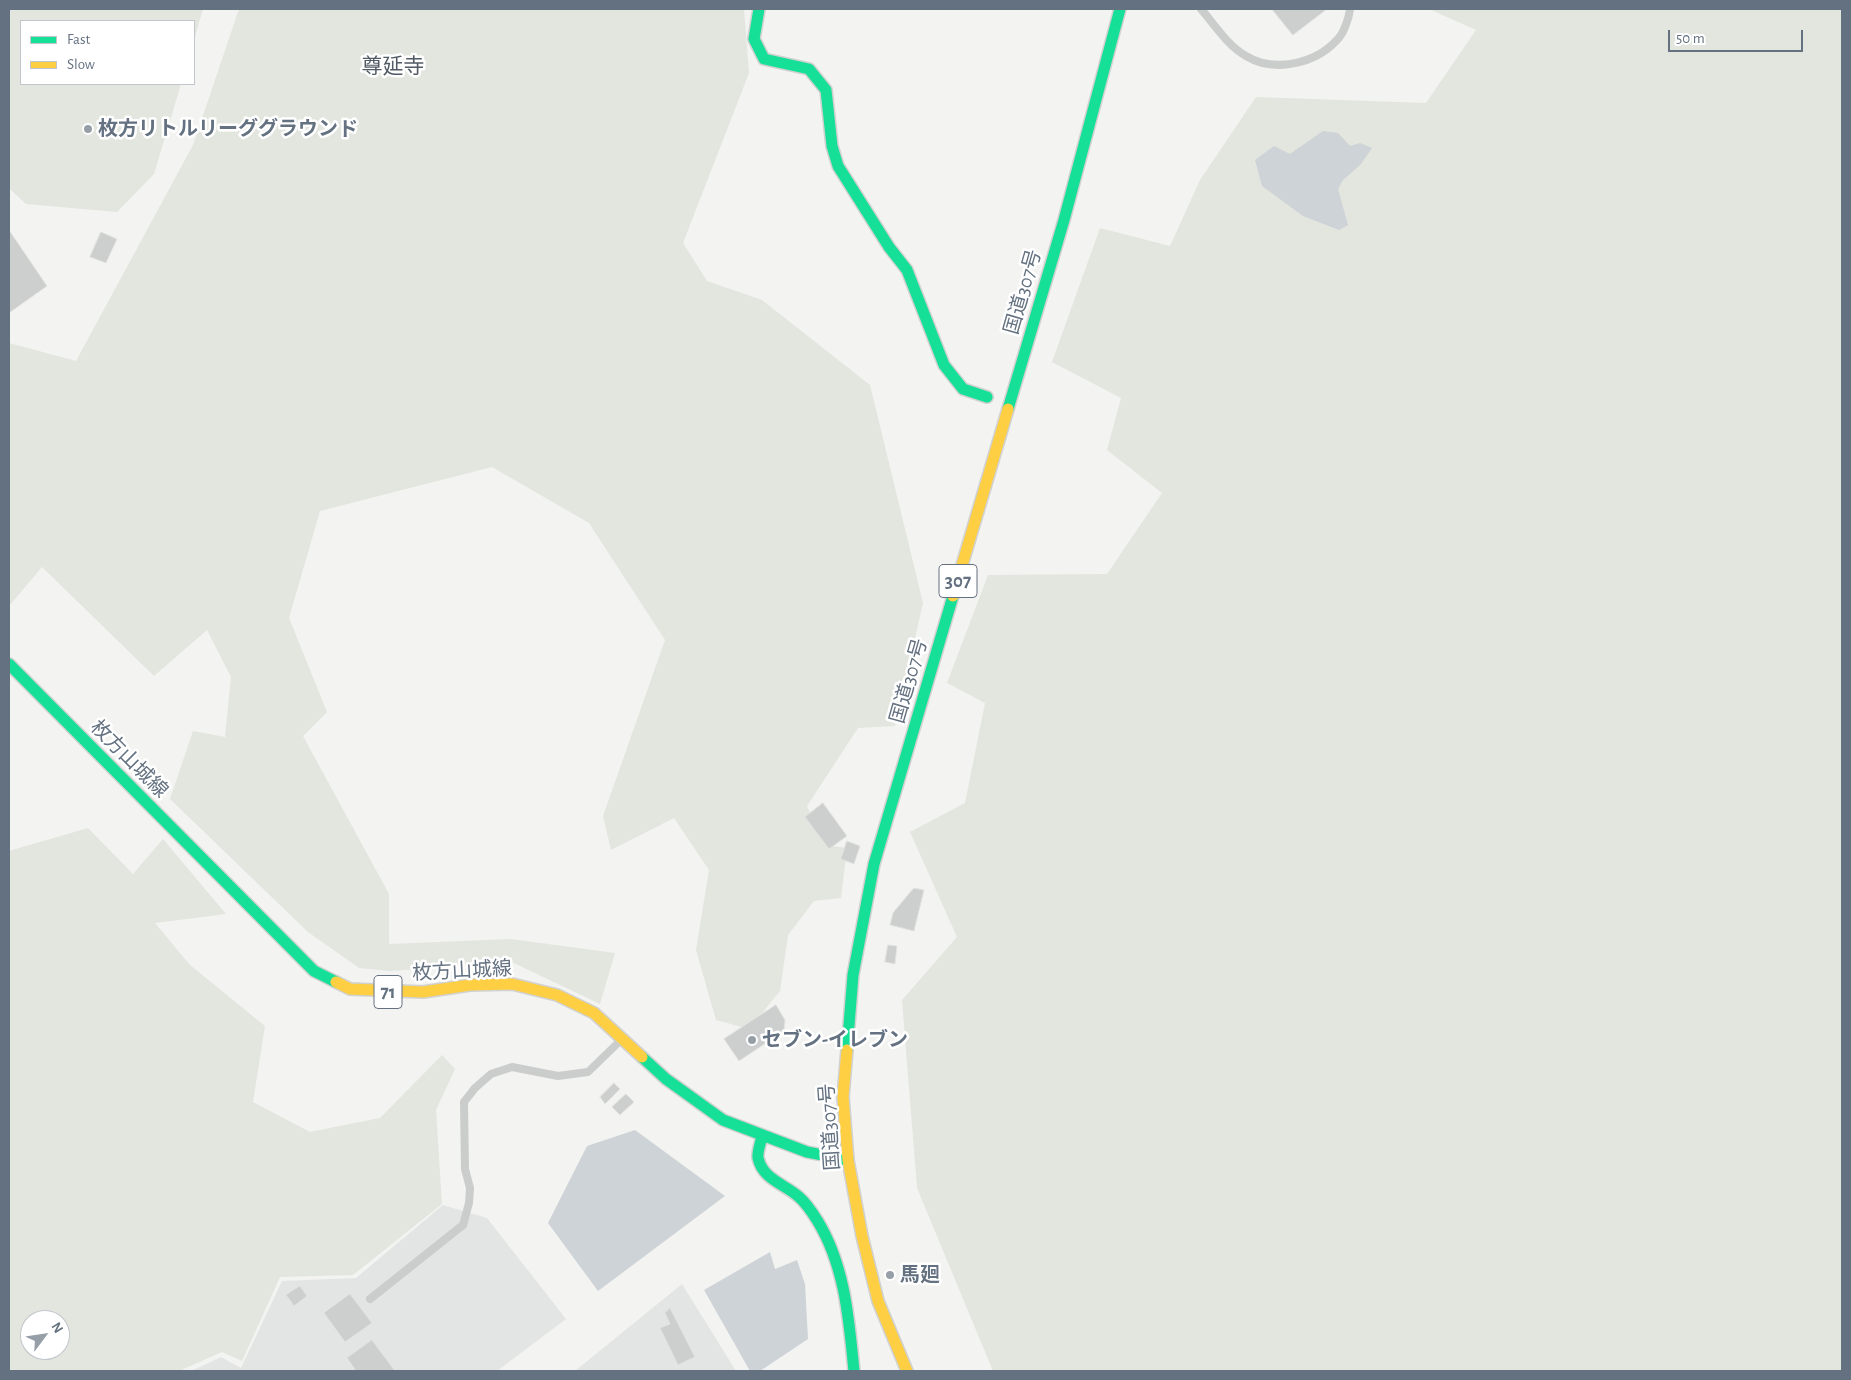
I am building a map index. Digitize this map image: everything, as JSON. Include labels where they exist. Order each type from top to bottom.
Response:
[{"type":"main road","points":[[759,9],[754,39],[764,59],[809,69],[826,90],[832,146],[838,166],[889,247],[907,270],[944,365],[963,389],[987,397]]},
{"type":"main road","name":"国道307号","points":[[907,1371],[878,1301],[862,1236],[848,1160],[843,1098],[852,985],[874,864],[1064,220],[1120,9]]},
{"type":"main road","name":"枚方山城線","points":[[9,664],[314,971],[350,989],[381,992],[423,992],[470,985],[512,984],[557,995],[594,1013],[666,1079],[724,1120],[807,1152],[848,1160]]},
{"type":"main road","points":[[762,1136],[758,1158],[768,1175],[803,1200],[819,1223],[837,1266],[848,1316],[852,1370]]},
{"type":"lane","points":[[1201,9],[1231,46],[1247,57],[1267,64],[1286,64],[1319,56],[1339,39],[1350,9]]},
{"type":"lane","points":[[370,1299],[463,1225],[469,1203],[470,1188],[465,1169],[464,1102],[475,1088],[491,1074],[512,1067],[558,1076],[588,1072],[622,1039]]},
{"type":"shaded area","name":"枚方リトルリーググラウンド","points":[[9,9],[203,9],[195,37],[195,20],[20,20],[20,85],[181,85],[154,174],[117,212],[26,204],[9,188]]},
{"type":"shaded area","points":[[239,9],[744,9],[749,73],[683,243],[707,281],[762,300],[870,385],[923,603],[895,726],[858,728],[807,806],[825,845],[847,848],[841,898],[814,901],[788,935],[780,991],[749,1029],[716,1020],[696,950],[709,870],[674,818],[611,850],[603,816],[665,640],[589,523],[492,467],[320,511],[289,618],[327,712],[303,736],[389,894],[389,944],[511,939],[615,953],[600,1004],[514,963],[390,971],[359,968],[308,932],[170,799],[193,731],[225,737],[231,677],[207,630],[154,676],[42,567],[9,606],[9,343],[76,361],[193,145]]},
{"type":"shaded area","points":[[1429,9],[1842,9],[1842,1371],[993,1371],[917,1188],[902,1000],[957,937],[910,832],[965,803],[985,703],[947,683],[988,575],[1107,574],[1162,493],[1107,450],[1121,398],[1052,362],[1100,228],[1170,246],[1200,180],[1256,97],[1426,103],[1476,30]]},
{"type":"shaded area","points":[[1323,131],[1338,133],[1350,146],[1360,143],[1372,148],[1361,164],[1343,180],[1338,189],[1348,225],[1339,230],[1303,216],[1262,186],[1255,160],[1274,146],[1290,154]]},
{"type":"shaded area","points":[[88,828],[133,874],[163,839],[226,914],[155,923],[190,965],[265,1026],[253,1102],[310,1132],[380,1118],[442,1055],[455,1069],[436,1110],[442,1204],[353,1275],[280,1277],[242,1361],[222,1352],[179,1371],[9,1371],[9,851]]},
{"type":"shaded area","points":[[635,1130],[725,1196],[598,1291],[548,1223],[587,1146]]},
{"type":"shaded area","points":[[443,1205],[487,1218],[566,1319],[497,1371],[191,1371],[221,1357],[241,1368],[282,1281],[356,1278]]},
{"type":"shaded area","points":[[770,1252],[775,1269],[797,1260],[805,1284],[808,1339],[760,1371],[750,1371],[704,1290]]},
{"type":"shaded area","points":[[682,1284],[736,1371],[575,1371]]},
{"type":"building","points":[[1272,9],[1327,9],[1293,35]]},
{"type":"building","points":[[9,230],[47,286],[9,313]]},
{"type":"building","points":[[101,232],[117,239],[106,263],[90,257]]},
{"type":"building","points":[[823,803],[847,836],[829,849],[805,817]]},
{"type":"building","points":[[847,841],[860,846],[854,864],[841,859]]},
{"type":"building","points":[[914,888],[924,890],[914,931],[890,925],[893,913]]},
{"type":"building","points":[[888,945],[897,946],[895,964],[885,962]]},
{"type":"building","points":[[776,1005],[785,1020],[784,1031],[739,1061],[724,1039]]},
{"type":"building","points":[[614,1083],[620,1089],[605,1104],[600,1097]]},
{"type":"building","points":[[626,1094],[634,1102],[620,1115],[612,1107]]},
{"type":"building","points":[[300,1286],[307,1296],[294,1306],[286,1295]]},
{"type":"building","points":[[350,1294],[372,1323],[345,1342],[324,1313]]},
{"type":"building","points":[[670,1308],[695,1357],[678,1365],[660,1328],[670,1324],[665,1313]]},
{"type":"building","points":[[372,1340],[395,1371],[356,1371],[347,1358]]},
{"type":"traffic: fast","points":[[759,9],[754,39],[764,59],[809,69],[826,90],[832,146],[838,166],[889,247],[907,270],[944,365],[963,389],[987,397]]},
{"type":"traffic: fast","points":[[1008,409],[1064,220],[1120,9]]},
{"type":"traffic: fast","points":[[847,1050],[853,975],[874,864],[953,596]]},
{"type":"traffic: fast","points":[[9,664],[314,971],[336,982]]},
{"type":"traffic: fast","points":[[642,1057],[666,1079],[723,1120],[807,1152],[848,1160]]},
{"type":"traffic: fast","points":[[762,1136],[758,1158],[765,1172],[769,1177],[802,1199],[817,1220],[834,1255],[844,1293],[854,1371]]},
{"type":"traffic: slow","points":[[953,596],[1008,409]]},
{"type":"traffic: slow","points":[[336,982],[350,989],[423,992],[470,985],[512,984],[557,995],[594,1013],[642,1057]]},
{"type":"traffic: slow","points":[[847,1050],[843,1097],[848,1160],[862,1236],[878,1301],[907,1371]]},
{"type":"place","name":"枚方リトルリーググラウンド","points":[[88,129]]},
{"type":"place","name":"セブン-イレブン","points":[[752,1040]]},
{"type":"place","name":"馬廻","points":[[890,1275]]},
{"type":"district","name":"尊延寺","points":[[393,67]]}]
